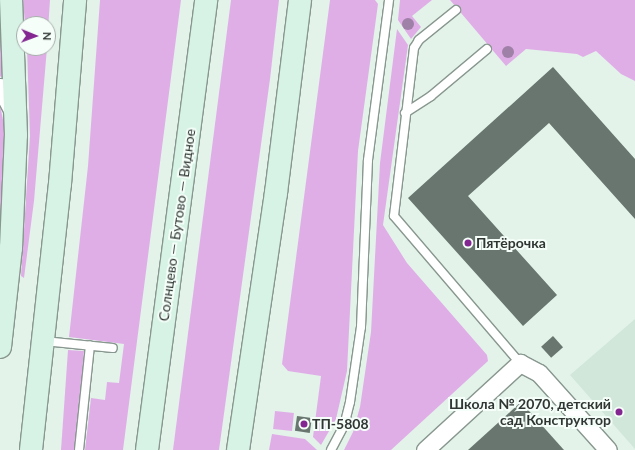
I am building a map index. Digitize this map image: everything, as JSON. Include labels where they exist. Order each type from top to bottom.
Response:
[{"type":"main road","points":[[0,347],[11,240],[16,121],[11,0]]},
{"type":"main road","points":[[32,450],[60,184],[75,0]]},
{"type":"main road","name":"Солнцево — Бутово — Видное","points":[[147,450],[206,0]]},
{"type":"main road","points":[[238,450],[277,186],[300,0]]},
{"type":"street","points":[[0,87],[9,100],[16,121]]},
{"type":"street","points":[[425,450],[520,363],[540,373],[608,450]]},
{"type":"lane","points":[[331,450],[344,426],[350,402],[361,327],[368,160],[390,0]]},
{"type":"lane","points":[[456,10],[419,40],[414,48],[405,113],[394,216],[520,363]]},
{"type":"lane","points":[[405,113],[431,96],[487,49]]},
{"type":"lane","points":[[43,340],[113,348]]},
{"type":"lane","points":[[79,450],[90,346]]},
{"type":"shaded area","points":[[23,0],[50,0],[49,16],[24,16]]},
{"type":"shaded area","points":[[100,0],[181,0],[123,450],[85,450],[91,398],[105,400],[107,382],[119,383],[124,344],[69,337],[88,166]]},
{"type":"shaded area","points":[[231,0],[279,0],[270,79],[219,450],[173,450]]},
{"type":"shaded area","points":[[330,0],[375,0],[378,4],[358,151],[347,371],[336,419],[321,445],[313,437],[321,376],[288,371],[282,364]]},
{"type":"shaded area","points":[[400,0],[432,0],[412,16],[421,27],[411,39],[398,20]]},
{"type":"shaded area","points":[[450,0],[635,0],[635,81],[621,74],[596,51],[583,57],[577,54],[526,49],[506,66]]},
{"type":"shaded area","points":[[0,3],[4,64],[5,81],[0,76]]},
{"type":"shaded area","points":[[397,29],[408,45],[383,225],[407,263],[487,355],[488,361],[391,450],[344,450],[353,432],[360,407],[371,332],[380,163]]},
{"type":"shaded area","points":[[27,56],[46,56],[34,201],[24,278],[21,276],[30,136]]},
{"type":"shaded area","points":[[0,105],[4,125],[5,151],[0,241]]},
{"type":"shaded area","name":"Школа № 2070, детский сад Конструктор","points":[[635,319],[635,449],[570,375]]},
{"type":"shaded area","points":[[68,350],[84,351],[77,450],[61,450]]},
{"type":"shaded area","points":[[275,411],[294,413],[292,431],[273,429]]},
{"type":"shaded area","points":[[272,434],[305,439],[317,450],[269,450]]},
{"type":"building","points":[[553,67],[635,159],[635,219],[549,123],[468,196],[557,295],[523,326],[408,198]]},
{"type":"building","points":[[553,336],[563,347],[551,358],[541,347]]},
{"type":"building","points":[[521,402],[564,450],[468,450]]},
{"type":"building","name":"ТП-5808","points":[[297,416],[312,418],[310,433],[295,431]]},
{"type":"place","name":"Пятёрочка","points":[[468,243]]},
{"type":"place","name":"Школа № 2070, детский сад Конструктор","points":[[619,412]]},
{"type":"place","name":"ТП-5808","points":[[304,424]]}]
